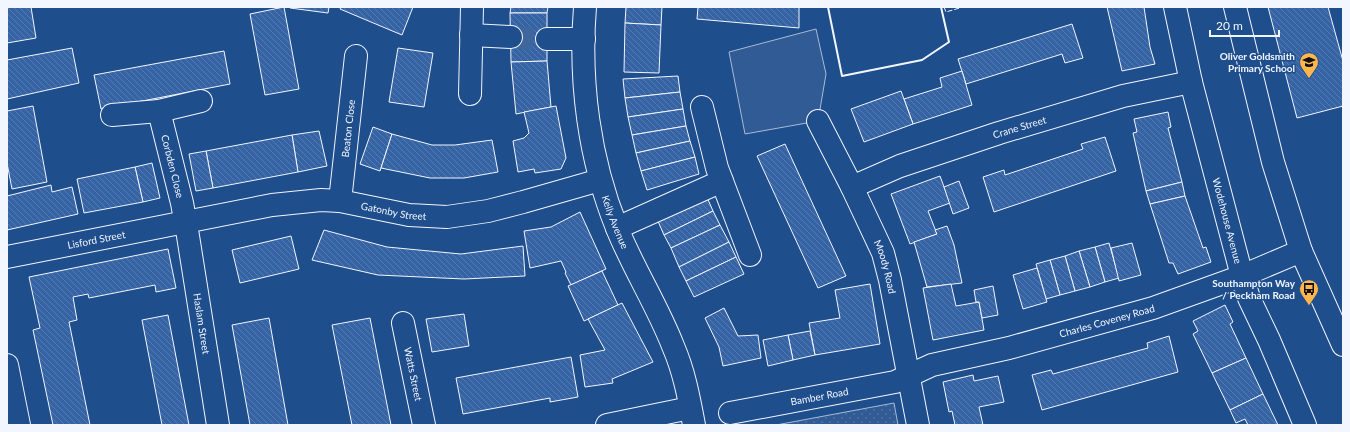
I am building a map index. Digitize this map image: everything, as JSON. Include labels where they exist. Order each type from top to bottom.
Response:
[{"type":"street","points":[[470,94],[472,7]]},
{"type":"street","name":"Kelly Avenue","points":[[585,7],[585,94],[589,125],[600,180],[617,228],[674,347],[681,367],[692,416]]},
{"type":"street","name":"Wodehouse Avenue","points":[[1175,7],[1191,82],[1242,276],[1249,298],[1269,340],[1305,425]]},
{"type":"street","points":[[1235,7],[1273,162],[1301,251],[1343,345]]},
{"type":"street","points":[[471,35],[511,37]]},
{"type":"street","points":[[547,39],[584,39]]},
{"type":"street","name":"Beaton Close","points":[[340,201],[356,56]]},
{"type":"street","name":"Crane Street","points":[[852,187],[900,166],[999,133],[1123,96],[1191,82]]},
{"type":"street","points":[[112,115],[160,111],[201,101]]},
{"type":"street","points":[[702,107],[717,168],[750,255]]},
{"type":"street","name":"Corbden Close","points":[[160,111],[186,221]]},
{"type":"street","name":"Moody Road","points":[[818,121],[852,187],[883,253],[890,280],[918,425]]},
{"type":"street","name":"Gatonby Street","points":[[186,221],[272,205],[321,200],[340,201],[409,215],[447,216],[488,211],[600,180]]},
{"type":"street","points":[[617,228],[722,181]]},
{"type":"street","name":"Lisford Street","points":[[7,257],[186,221]]},
{"type":"street","name":"Haslam Street","points":[[186,221],[218,425]]},
{"type":"street","name":"Charles Coveney Road","points":[[909,376],[932,364],[1009,348],[1153,308],[1242,276],[1301,251]]},
{"type":"street","name":"Watts Street","points":[[403,323],[424,425]]},
{"type":"street","points":[[7,365],[19,425]]},
{"type":"street","name":"Bamber Road","points":[[730,413],[895,382],[909,376]]},
{"type":"street","points":[[607,425],[692,416]]},
{"type":"shaded area","points":[[816,29],[826,74],[818,121],[745,134],[729,52]]},
{"type":"shaded area","points":[[894,403],[898,425],[776,425]]},
{"type":"building","points":[[7,7],[31,7],[36,38],[7,43]]},
{"type":"building","points":[[284,7],[299,89],[265,95],[250,14]]},
{"type":"building","points":[[290,7],[329,7],[328,13]]},
{"type":"building","points":[[341,7],[413,7],[402,35],[340,9]]},
{"type":"building","points":[[511,7],[548,7],[547,13],[510,13]]},
{"type":"building","points":[[626,7],[662,7],[661,25],[625,23]]},
{"type":"building","points":[[698,7],[799,7],[799,28],[697,19]]},
{"type":"building","points":[[1107,7],[1144,7],[1150,47],[1155,64],[1122,71]]},
{"type":"building","points":[[1268,7],[1328,7],[1343,61],[1343,106],[1297,118]]},
{"type":"building","points":[[510,13],[547,13],[547,61],[511,62]]},
{"type":"building","points":[[625,23],[661,25],[659,73],[624,72]]},
{"type":"building","points":[[1072,24],[1083,58],[1065,63],[1062,54],[966,84],[958,59]]},
{"type":"building","points":[[72,48],[79,83],[7,99],[7,60]]},
{"type":"building","points":[[398,48],[433,53],[424,107],[389,102]]},
{"type":"building","points":[[224,51],[230,84],[101,109],[94,75]]},
{"type":"building","points":[[547,61],[551,107],[516,114],[511,62]]},
{"type":"building","points":[[962,71],[972,105],[913,124],[904,99],[942,87],[940,78]]},
{"type":"building","points":[[678,76],[680,92],[625,98],[623,79]]},
{"type":"building","points":[[901,91],[913,124],[864,142],[851,109]]},
{"type":"building","points":[[680,92],[683,109],[628,117],[625,98]]},
{"type":"building","points":[[33,106],[47,182],[12,189],[7,163],[7,111]]},
{"type":"building","points":[[556,106],[566,158],[561,169],[535,173],[534,169],[518,172],[513,141],[524,138],[529,133],[524,112]]},
{"type":"building","points":[[683,109],[686,126],[632,135],[628,117]]},
{"type":"building","points":[[1168,112],[1171,127],[1168,128],[1182,182],[1146,191],[1133,133],[1137,132],[1134,119]]},
{"type":"building","points":[[686,126],[690,141],[636,153],[632,135]]},
{"type":"building","points":[[373,127],[392,134],[380,171],[360,164]]},
{"type":"building","points":[[319,131],[327,166],[298,172],[292,135]]},
{"type":"building","points":[[392,134],[432,145],[455,145],[492,140],[498,172],[464,178],[430,178],[381,168]]},
{"type":"building","points":[[292,135],[298,172],[213,188],[206,151]]},
{"type":"building","points":[[1105,137],[1116,171],[994,212],[983,177],[1004,170],[1005,175],[1083,149],[1081,144]]},
{"type":"building","points":[[690,141],[695,157],[641,171],[636,153]]},
{"type":"building","points":[[785,144],[846,276],[818,288],[757,156]]},
{"type":"building","points":[[206,151],[213,188],[196,191],[189,154]]},
{"type":"building","points":[[695,157],[699,174],[647,190],[641,171]]},
{"type":"building","points":[[152,163],[160,198],[143,202],[135,167]]},
{"type":"building","points":[[135,167],[143,202],[84,213],[77,179]]},
{"type":"building","points":[[940,176],[950,203],[928,211],[937,234],[910,244],[891,194]]},
{"type":"building","points":[[959,181],[969,208],[953,214],[944,187]]},
{"type":"building","points":[[1182,182],[1185,196],[1150,204],[1146,191]]},
{"type":"building","points":[[51,185],[52,192],[72,187],[78,214],[7,230],[7,196]]},
{"type":"building","points":[[706,195],[713,211],[664,235],[657,219]]},
{"type":"building","points":[[1185,196],[1203,248],[1206,247],[1211,262],[1178,274],[1173,263],[1169,263],[1150,204]]},
{"type":"building","points":[[713,211],[720,225],[671,248],[664,235]]},
{"type":"building","points":[[580,212],[606,269],[571,285],[561,261],[530,268],[524,231],[551,227]]},
{"type":"building","points":[[720,225],[729,242],[679,267],[671,248]]},
{"type":"building","points":[[947,226],[954,245],[962,283],[927,287],[914,242],[937,234],[935,230]]},
{"type":"building","points":[[324,230],[387,247],[461,254],[523,246],[525,276],[464,279],[378,275],[312,260]]},
{"type":"building","points":[[291,236],[299,269],[240,283],[232,250]]},
{"type":"building","points":[[729,242],[736,257],[686,281],[679,267]]},
{"type":"building","points":[[1109,243],[1119,278],[1105,282],[1095,247]]},
{"type":"building","points":[[1132,243],[1141,275],[1119,281],[1111,248]]},
{"type":"building","points":[[1095,247],[1105,282],[1090,287],[1079,251]]},
{"type":"building","points":[[168,249],[176,288],[156,292],[155,285],[89,298],[88,294],[73,297],[77,320],[69,322],[90,425],[53,425],[33,330],[40,328],[29,277]]},
{"type":"building","points":[[1079,251],[1090,287],[1075,291],[1065,256]]},
{"type":"building","points":[[1065,256],[1075,291],[1060,295],[1050,260]]},
{"type":"building","points":[[736,257],[744,274],[694,297],[686,281]]},
{"type":"building","points":[[1050,260],[1060,295],[1046,299],[1036,264]]},
{"type":"building","points":[[1037,268],[1047,302],[1023,309],[1013,275]]},
{"type":"building","points":[[602,271],[618,305],[584,321],[568,286]]},
{"type":"building","points":[[870,284],[880,344],[815,355],[809,323],[840,318],[835,290]]},
{"type":"building","points":[[951,284],[956,306],[979,302],[984,330],[933,340],[923,288]]},
{"type":"building","points":[[993,286],[998,315],[982,318],[979,302],[976,302],[974,290]]},
{"type":"building","points":[[622,303],[653,362],[612,379],[613,383],[585,387],[580,355],[605,350],[588,319]]},
{"type":"building","points":[[1225,305],[1233,322],[1230,324],[1246,358],[1212,373],[1193,334],[1198,331],[1193,321]]},
{"type":"building","points":[[724,308],[738,336],[758,335],[761,358],[723,366],[719,347],[705,318]]},
{"type":"building","points":[[464,314],[469,346],[432,352],[426,319]]},
{"type":"building","points":[[168,315],[189,425],[162,425],[142,320]]},
{"type":"building","points":[[269,318],[288,425],[250,425],[232,325]]},
{"type":"building","points":[[370,318],[391,425],[352,425],[332,325]]},
{"type":"building","points":[[810,331],[815,355],[793,360],[788,335]]},
{"type":"building","points":[[788,335],[793,360],[768,366],[763,340]]},
{"type":"building","points":[[1169,336],[1178,372],[1042,410],[1032,375],[1051,370],[1053,374],[1148,348],[1147,343]]},
{"type":"building","points":[[571,357],[578,397],[550,402],[550,398],[463,414],[456,378]]},
{"type":"building","points":[[1246,358],[1263,394],[1230,410],[1212,373]]},
{"type":"building","points":[[973,375],[974,381],[998,376],[1004,402],[979,407],[983,425],[955,425],[952,411],[949,412],[943,382]]},
{"type":"building","points":[[1263,394],[1278,425],[1248,425],[1245,419],[1236,423],[1230,410]]},
{"type":"tunnel","points":[[511,37],[547,39]]},
{"type":"fence","points":[[944,7],[946,12],[963,7]]},
{"type":"wall","points":[[828,7],[842,76],[922,60],[949,42],[941,7]]},
{"type":"place","name":"Oliver Goldsmith Primary School","points":[[1309,79]]},
{"type":"place","name":"Southampton Way / Peckham Road","points":[[1309,306]]}]
